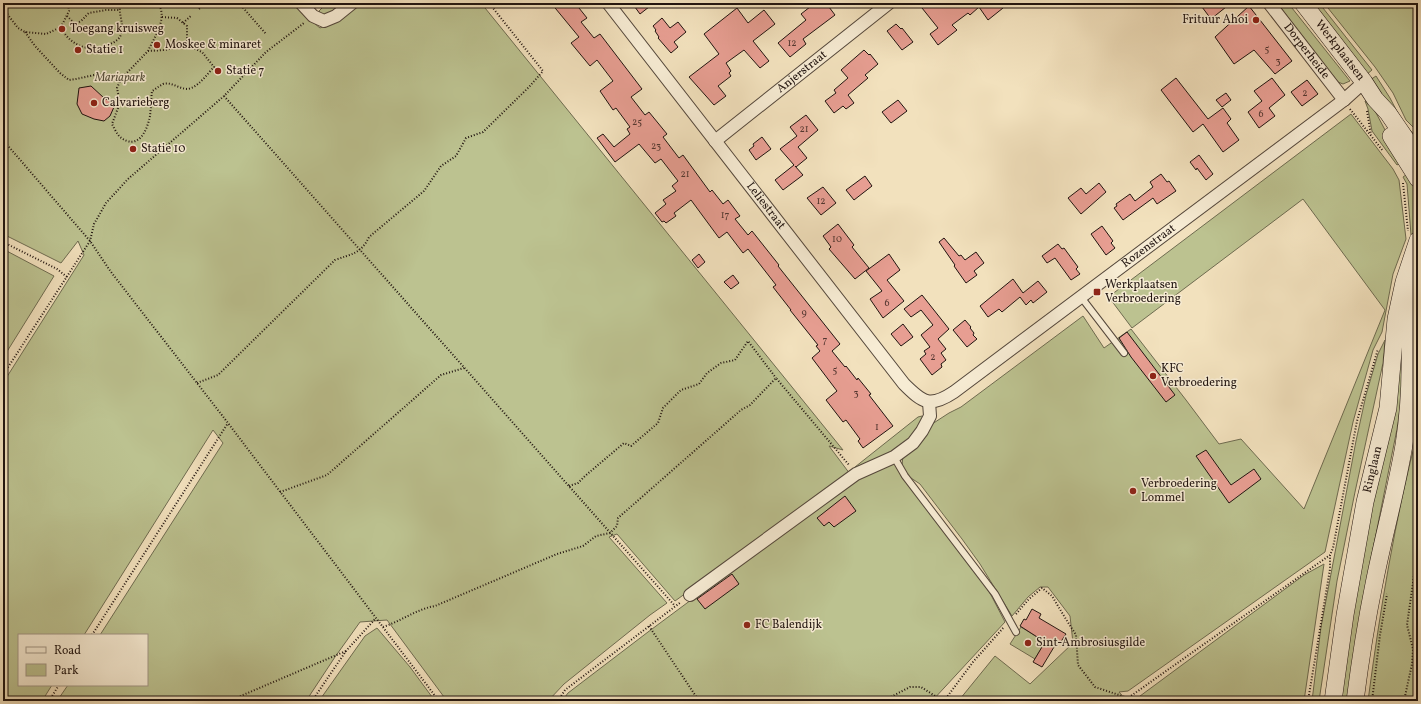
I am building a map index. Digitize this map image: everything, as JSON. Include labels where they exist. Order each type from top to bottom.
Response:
[{"type":"main road","name":"Werkplaatsen","points":[[1303,3],[1364,82],[1375,99],[1388,113],[1418,157]]},
{"type":"main road","name":"Werkplaatsen","points":[[1375,99],[1410,179]]},
{"type":"main road","name":"Ringlaan","points":[[1333,701],[1345,615],[1365,502],[1388,408],[1396,319],[1413,236]]},
{"type":"main road","name":"Ringlaan","points":[[1355,701],[1374,584],[1388,525],[1404,444],[1410,366],[1410,323],[1412,302],[1418,279]]},
{"type":"street","points":[[301,3],[313,16],[324,21],[336,16],[352,3]]},
{"type":"street","name":"Leliestraat","points":[[608,3],[904,384],[918,397],[929,402]]},
{"type":"street","name":"Anjerstraat","points":[[716,141],[889,3]]},
{"type":"street","name":"Dorperheide","points":[[1268,3],[1344,100]]},
{"type":"street","name":"Rozenstraat","points":[[929,402],[938,401],[954,392],[1344,100],[1364,82]]},
{"type":"street","points":[[690,594],[856,474],[894,457],[913,442],[922,431],[930,416],[929,402]]},
{"type":"lane","points":[[1081,297],[1124,353]]},
{"type":"lane","points":[[894,457],[905,476],[995,594],[1016,632]]},
{"type":"path","points":[[3,6],[18,28],[25,32],[46,34],[61,28],[69,11],[68,3]]},
{"type":"path","points":[[61,28],[65,35],[73,42],[84,47],[104,47],[116,42],[121,34],[122,24],[119,10],[121,3]]},
{"type":"path","points":[[148,51],[165,50],[187,45],[202,52],[214,66],[196,85],[189,89],[173,84],[164,84],[152,91],[150,116],[144,133],[138,140],[130,142],[120,137],[112,124],[118,108],[119,98],[117,88],[121,78],[148,51],[158,32],[162,17],[161,8],[158,3]]},
{"type":"path","points":[[198,9],[206,3]]},
{"type":"path","points":[[239,3],[266,34]]},
{"type":"path","points":[[197,383],[218,375],[335,260],[361,250],[365,246],[369,237],[424,191],[440,166],[456,156],[466,138],[483,132],[529,87],[543,71],[489,3]]},
{"type":"path","points":[[67,16],[74,23],[77,23],[84,19],[89,13],[106,10],[119,10]]},
{"type":"path","points":[[183,23],[192,14]]},
{"type":"path","points":[[3,375],[90,241],[94,224],[106,203],[128,179],[224,96],[266,52],[313,16]]},
{"type":"path","points":[[162,17],[177,18],[187,26],[187,45]]},
{"type":"path","points":[[25,32],[35,46],[60,73],[69,80],[99,74],[112,81],[121,78]]},
{"type":"path","points":[[224,96],[675,606]]},
{"type":"path","points":[[1344,100],[1384,152]]},
{"type":"path","points":[[3,140],[90,241],[111,272],[228,423],[439,701]]},
{"type":"path","points":[[1410,179],[1404,184],[1413,236]]},
{"type":"path","points":[[3,242],[57,269],[67,277]]},
{"type":"path","points":[[569,486],[578,483],[584,476],[624,443],[631,446],[658,423],[663,408],[681,390],[699,384],[707,373],[721,363],[735,360],[748,341],[776,378],[856,474]]},
{"type":"path","points":[[1308,701],[1330,568],[1330,555],[1333,548],[1357,421],[1379,348]]},
{"type":"path","points":[[280,492],[327,474],[441,375],[464,368]]},
{"type":"path","points":[[383,627],[426,607],[435,606],[557,554],[583,546],[596,536],[610,533],[616,526],[618,518],[741,410],[750,405],[776,378]]},
{"type":"path","points":[[93,634],[228,423]]},
{"type":"path","points":[[883,701],[910,687],[921,687],[944,701],[973,662],[1029,599],[1042,588],[1052,596],[1076,635],[1078,665],[1095,687],[1128,698],[1330,555]]},
{"type":"path","points":[[1404,701],[1412,664],[1412,649],[1408,625],[1416,561],[1418,556]]},
{"type":"path","points":[[1372,701],[1380,635],[1388,590]]},
{"type":"path","points":[[558,701],[565,690],[690,594]]},
{"type":"path","points":[[312,701],[346,651],[376,618]]},
{"type":"path","points":[[649,626],[699,701]]},
{"type":"path","points":[[229,701],[346,651]]},
{"type":"path","points":[[49,701],[58,686]]},
{"type":"green space","name":"Mariapark","points":[[3,3],[293,3],[303,14],[320,28],[330,24],[319,11],[327,3],[481,3],[843,450],[829,446],[850,474],[675,601],[617,534],[609,537],[667,603],[564,684],[548,701],[447,701],[387,620],[360,622],[306,701],[57,701],[67,686],[148,686],[148,634],[101,634],[223,443],[213,430],[85,634],[18,634],[18,686],[51,686],[42,701],[3,701],[3,383],[84,255],[78,241],[61,263],[3,234]]},
{"type":"green space","points":[[1277,3],[1288,3],[1350,81],[1343,84],[1338,82]]},
{"type":"green space","points":[[1310,3],[1319,3],[1372,70],[1366,75]]},
{"type":"green space","points":[[1324,3],[1418,3],[1418,132],[1406,120],[1393,93],[1375,67]]},
{"type":"green space","points":[[1376,76],[1402,121],[1418,139],[1418,151],[1370,80]]},
{"type":"green space","points":[[1365,101],[1369,103],[1375,111],[1402,162],[1397,165],[1372,131]]},
{"type":"green space","points":[[1351,114],[1393,169],[1399,180],[1406,239],[1393,274],[1382,332],[1373,350],[1353,422],[1325,552],[1128,691],[1119,692],[1127,701],[963,701],[960,699],[995,656],[1030,684],[1073,643],[1070,616],[1048,587],[1040,587],[1028,597],[1012,616],[980,564],[962,539],[920,484],[908,476],[902,467],[903,454],[929,426],[961,407],[1083,316],[1104,348],[1131,329],[1219,444],[1241,439],[1304,509],[1385,310],[1303,199],[1132,328],[1111,300],[1111,295]]},
{"type":"green space","points":[[1410,172],[1418,188],[1415,206],[1418,217],[1418,229],[1415,238],[1411,235],[1407,184],[1403,177]]},
{"type":"green space","points":[[3,249],[54,276],[3,358]]},
{"type":"green space","points":[[1417,252],[1418,267],[1409,295],[1406,315],[1402,395],[1397,429],[1366,584],[1348,701],[1339,701],[1358,578],[1357,575],[1368,519],[1393,411],[1402,307],[1405,290]]},
{"type":"green space","points":[[1385,340],[1383,363],[1337,581],[1319,701],[1312,701],[1321,627],[1356,441],[1366,395],[1378,354]]},
{"type":"green space","points":[[922,416],[924,418],[912,440],[890,455],[859,469],[855,467],[918,417]]},
{"type":"green space","points":[[1418,431],[1418,701],[1368,701],[1389,565],[1402,498]]},
{"type":"green space","points":[[894,460],[902,478],[920,494],[959,545],[991,595],[1005,622],[932,701],[562,701],[568,693],[648,632],[859,475]]},
{"type":"green space","points":[[1324,564],[1304,701],[1127,701],[1136,699],[1304,575]]},
{"type":"green space","name":"Sint-Ambrosiusgilde","points":[[1021,627],[1045,642],[1035,659],[1010,644]]},
{"type":"green space","points":[[377,628],[410,667],[435,701],[319,701],[365,636]]},
{"type":"building","points":[[551,3],[575,3],[587,18],[581,22],[594,38],[600,34],[642,89],[631,97],[645,115],[649,112],[667,134],[663,137],[679,158],[683,155],[710,192],[712,190],[723,204],[728,200],[740,216],[735,219],[748,235],[752,231],[840,344],[832,351],[857,380],[858,378],[893,426],[863,448],[858,441],[860,439],[846,420],[843,422],[826,400],[837,391],[812,358],[820,351],[816,346],[818,345],[773,287],[776,285],[748,249],[743,253],[727,232],[719,238],[691,200],[674,213],[676,216],[666,223],[664,221],[662,222],[655,213],[666,204],[663,200],[676,191],[672,186],[678,181],[661,159],[655,163],[639,144],[615,162],[597,138],[603,134],[614,147],[630,134],[627,129],[630,127],[616,108],[613,110],[600,91],[613,81],[597,60],[590,66],[571,43],[579,37]]},
{"type":"building","points":[[632,3],[654,3],[640,14]]},
{"type":"building","points":[[815,3],[826,3],[835,15],[803,39],[806,44],[790,57],[778,43],[806,20],[801,14]]},
{"type":"building","points":[[918,3],[999,3],[1003,8],[988,20],[979,7],[970,15],[968,13],[952,25],[957,30],[938,45],[930,34],[938,28]]},
{"type":"building","points":[[1199,3],[1231,3],[1211,19]]},
{"type":"building","points":[[1249,6],[1292,61],[1275,74],[1254,50],[1234,64],[1215,37]]},
{"type":"building","points":[[737,8],[748,23],[764,10],[775,24],[753,41],[769,61],[760,68],[744,50],[726,63],[731,71],[729,73],[731,76],[718,86],[726,96],[714,105],[689,77],[719,54],[704,34]]},
{"type":"building","points":[[662,18],[670,28],[678,22],[686,32],[674,42],[678,47],[671,53],[658,38],[659,37],[653,26]]},
{"type":"building","points":[[896,24],[901,29],[902,28],[913,42],[902,50],[887,31]]},
{"type":"building","points":[[864,50],[869,55],[870,54],[878,64],[865,75],[868,78],[848,95],[854,103],[846,109],[843,106],[834,113],[825,101],[836,93],[834,90],[848,78],[841,70]]},
{"type":"building","points":[[1176,78],[1208,119],[1223,108],[1231,119],[1227,123],[1239,140],[1223,152],[1203,124],[1193,132],[1161,90]]},
{"type":"building","points":[[1272,78],[1285,95],[1269,108],[1275,116],[1259,128],[1248,112],[1262,101],[1254,91]]},
{"type":"building","points":[[1307,80],[1318,94],[1302,106],[1291,92]]},
{"type":"building","name":"Calvarieberg","points":[[91,86],[104,98],[111,102],[114,107],[110,116],[104,121],[82,114],[77,104],[79,88]]},
{"type":"building","points":[[1226,93],[1231,100],[1222,107],[1216,100]]},
{"type":"building","points":[[898,100],[907,111],[891,123],[882,112]]},
{"type":"building","points":[[806,115],[818,130],[798,147],[807,158],[796,167],[795,166],[803,175],[783,190],[775,180],[794,165],[780,149],[797,136],[790,127]]},
{"type":"building","points":[[762,137],[771,149],[756,160],[749,150],[754,146],[753,144]]},
{"type":"building","points":[[1199,155],[1213,174],[1206,180],[1197,168],[1196,170],[1190,162]]},
{"type":"building","points":[[1161,174],[1167,182],[1169,181],[1176,191],[1157,204],[1153,198],[1123,220],[1114,208],[1117,206],[1116,204],[1130,194],[1135,201],[1153,187],[1150,182]]},
{"type":"building","points":[[865,176],[872,186],[854,200],[846,190]]},
{"type":"building","points":[[1099,183],[1106,192],[1081,214],[1068,198],[1081,188],[1086,194]]},
{"type":"building","points":[[823,187],[836,203],[821,215],[807,198]]},
{"type":"building","points":[[838,224],[854,245],[852,247],[869,268],[855,279],[829,249],[831,247],[823,236]]},
{"type":"building","points":[[1102,226],[1113,241],[1111,243],[1115,248],[1106,255],[1091,234]]},
{"type":"building","points":[[944,238],[959,256],[961,255],[965,260],[976,252],[984,263],[974,271],[977,275],[966,283],[939,242]]},
{"type":"building","points":[[1058,244],[1062,249],[1064,248],[1078,267],[1076,269],[1080,274],[1071,280],[1055,258],[1047,263],[1042,256]]},
{"type":"building","points":[[699,254],[705,262],[698,268],[692,260]]},
{"type":"building","points":[[889,254],[900,270],[887,280],[904,301],[883,318],[870,299],[882,291],[866,271]]},
{"type":"building","points":[[733,275],[739,283],[731,289],[724,282]]},
{"type":"building","points":[[1013,279],[1023,293],[1038,281],[1047,292],[1033,303],[1031,300],[1026,305],[1020,297],[1002,312],[999,309],[988,317],[980,306]]},
{"type":"building","points":[[922,295],[949,329],[938,339],[946,349],[941,353],[946,360],[941,364],[942,367],[932,375],[920,359],[926,354],[924,351],[930,347],[921,335],[933,325],[921,310],[911,317],[904,309]]},
{"type":"building","points":[[965,320],[971,327],[970,328],[974,333],[973,335],[977,339],[967,347],[953,330]]},
{"type":"building","points":[[903,324],[913,337],[901,346],[891,334]]},
{"type":"building","name":"KFC Verbroedering","points":[[1127,332],[1175,395],[1166,402],[1131,357],[1119,338]]},
{"type":"building","points":[[1206,450],[1231,485],[1254,469],[1261,479],[1229,503],[1196,456]]},
{"type":"building","points":[[845,496],[856,511],[834,527],[829,522],[824,526],[817,518]]},
{"type":"building","points":[[732,574],[739,584],[705,609],[697,599]]},
{"type":"building","name":"Sint-Ambrosiusgilde","points":[[1032,609],[1041,614],[1039,618],[1066,634],[1060,643],[1057,642],[1042,667],[1033,662],[1045,642],[1020,626],[1024,619],[1026,620]]},
{"type":"place","name":"Frituur Ahoi","points":[[1256,20]]},
{"type":"place","name":"Toegang kruisweg","points":[[62,29]]},
{"type":"place","name":"Moskee & minaret","points":[[157,45]]},
{"type":"place","name":"Statie 1","points":[[78,50]]},
{"type":"place","name":"Statie 7","points":[[218,71]]},
{"type":"place","name":"Calvarieberg","points":[[94,103]]},
{"type":"place","name":"Statie 10","points":[[133,149]]},
{"type":"place","name":"Werkplaatsen Verbroedering","points":[[1097,292]]},
{"type":"place","name":"KFC Verbroedering","points":[[1153,376]]},
{"type":"place","name":"Verbroedering Lommel","points":[[1133,491]]},
{"type":"place","name":"FC Balendijk","points":[[747,625]]},
{"type":"place","name":"Sint-Ambrosiusgilde","points":[[1028,643]]}]
